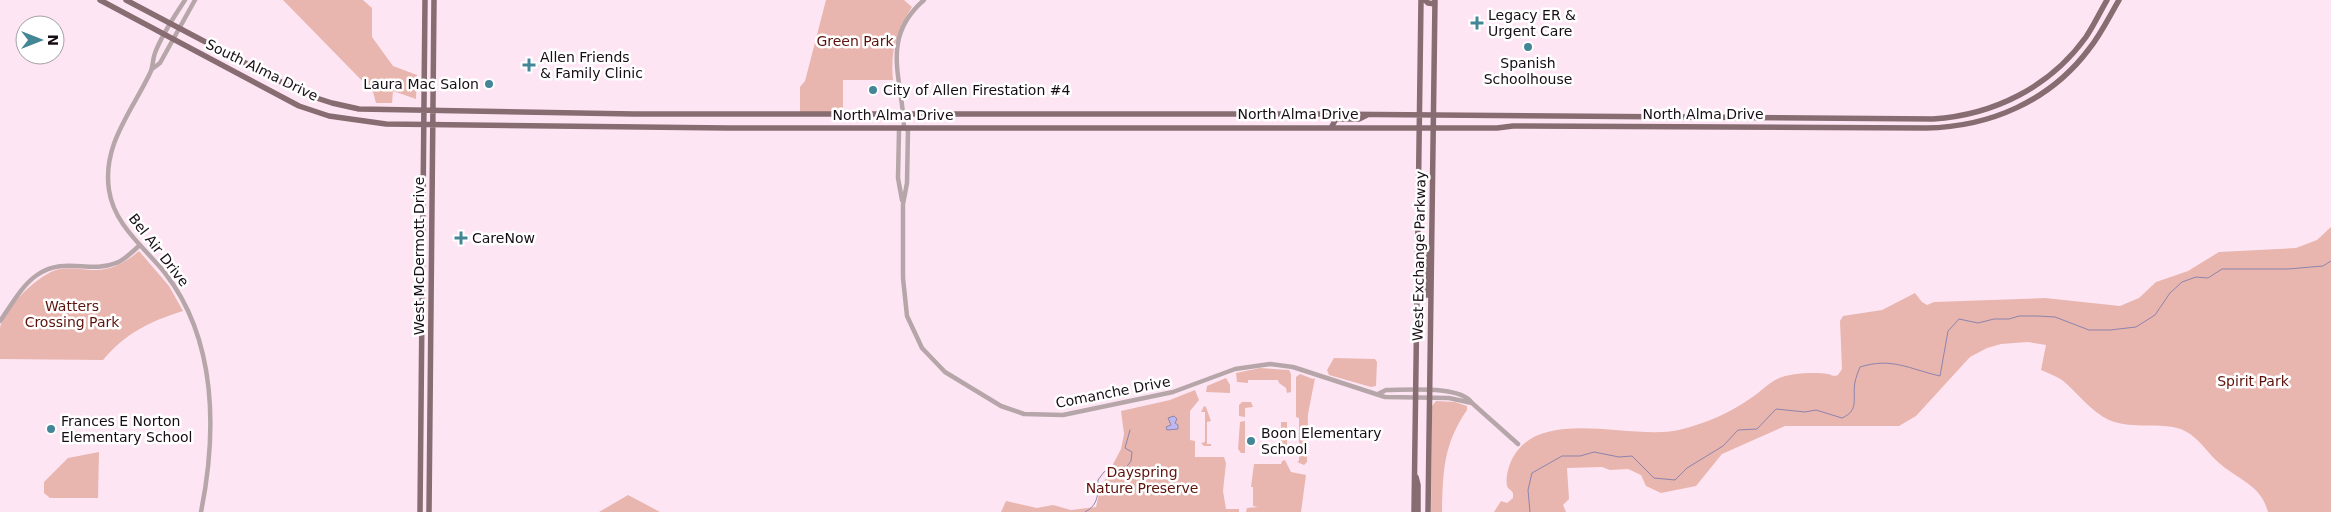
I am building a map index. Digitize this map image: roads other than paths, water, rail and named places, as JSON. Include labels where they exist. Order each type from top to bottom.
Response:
[{"type":"main road","name":"South Alma Drive","points":[[100,0],[299,106],[329,116],[358,121],[424,125]]},
{"type":"main road","name":"South Alma Drive","points":[[126,0],[304,94],[359,109],[424,111]]},
{"type":"main road","name":"West McDermott Drive","points":[[420,512],[425,0]]},
{"type":"main road","name":"West McDermott Drive","points":[[429,512],[434,0]]},
{"type":"main road","name":"West Exchange Parkway","points":[[1414,512],[1421,0]]},
{"type":"main road","points":[[1425,0],[1428,3],[1435,2]]},
{"type":"main road","name":"North Alma Drive","points":[[424,111],[634,114],[1420,114],[1933,119],[1964,115],[1989,109],[2013,99],[2050,75],[2081,43],[2107,0]]},
{"type":"main road","name":"North Alma Drive","points":[[424,125],[904,128],[1535,126],[1926,128],[1973,124],[2014,110],[2032,100],[2058,81],[2088,51],[2119,0]]},
{"type":"main road","name":"West Exchange Parkway","points":[[1428,512],[1435,2]]},
{"type":"main road","points":[[634,114],[634,126]]},
{"type":"main road","points":[[1332,126],[1336,119],[1359,119],[1369,114]]},
{"type":"main road","points":[[1534,116],[1535,126]]},
{"type":"main road","points":[[423,227],[432,228]]},
{"type":"main road","points":[[1418,243],[1424,244],[1426,248],[1427,296],[1430,318]]},
{"type":"main road","points":[[422,314],[432,314]]},
{"type":"main road","points":[[421,442],[430,442]]},
{"type":"main road","points":[[1414,473],[1418,484],[1418,512]]},
{"type":"street","name":"Bel Air Drive","points":[[185,0],[169,24],[154,54],[152,69],[116,136],[111,150],[108,172],[109,190],[117,214],[128,232],[166,275],[181,298],[194,325],[203,353],[209,382],[210,431],[205,490],[201,512]]},
{"type":"street","name":"Bel Air Drive","points":[[152,69],[160,63],[195,0]]},
{"type":"street","name":"Comanche Drive","points":[[924,0],[909,16],[898,43],[896,66],[904,128],[908,130],[907,183],[903,204],[903,294],[907,316],[916,337],[930,357],[945,372],[966,386],[1009,409],[1038,416],[1063,415],[1174,392],[1235,369],[1259,364],[1293,367],[1378,394],[1386,390],[1415,394],[1456,392],[1469,398],[1472,403],[1518,444]]},
{"type":"street","name":"Comanche Drive","points":[[903,204],[899,189],[898,166],[899,130],[904,128]]},
{"type":"street","points":[[898,166],[907,166]]},
{"type":"street","points":[[0,321],[27,284],[43,272],[68,264],[97,267],[115,264],[140,245]]},
{"type":"waterway","points":[[1530,512],[1528,490],[1532,473],[1562,456],[1580,456],[1594,452],[1619,457],[1632,456],[1654,478],[1675,480],[1687,468],[1723,446],[1738,430],[1757,429],[1776,409],[1805,412],[1816,410],[1842,418],[1848,415],[1853,407],[1855,382],[1860,367],[1882,363],[1900,365],[1940,376],[1948,331],[1959,319],[1978,323],[2019,316],[2037,316],[2055,317],[2089,330],[2136,327],[2155,315],[2170,293],[2182,282],[2196,277],[2208,278],[2222,269],[2288,269],[2323,266],[2331,261]]},
{"type":"waterway","points":[[1085,512],[1095,502],[1098,494],[1098,480],[1104,472],[1109,469],[1122,473],[1131,461],[1132,452],[1125,448],[1130,430]]},
{"type":"place","name":"Legacy ER & Urgent Care","points":[[1477,23]]},
{"type":"place","name":"Spanish Schoolhouse","points":[[1528,47]]},
{"type":"place","name":"Allen Friends & Family Clinic","points":[[529,65]]},
{"type":"place","name":"Laura Mac Salon","points":[[489,84]]},
{"type":"place","name":"City of Allen Firestation #4","points":[[873,90]]},
{"type":"place","name":"CareNow","points":[[461,238]]},
{"type":"place","name":"Frances E Norton Elementary School","points":[[51,429]]},
{"type":"place","name":"Boon Elementary School","points":[[1251,441]]},
{"type":"park label","name":"Green Park","points":[[855,41]]},
{"type":"park label","name":"Watters Crossing Park","points":[[72,314]]},
{"type":"park label","name":"Spirit Park","points":[[2253,381]]},
{"type":"park label","name":"Dayspring Nature Preserve","points":[[1142,480]]}]
